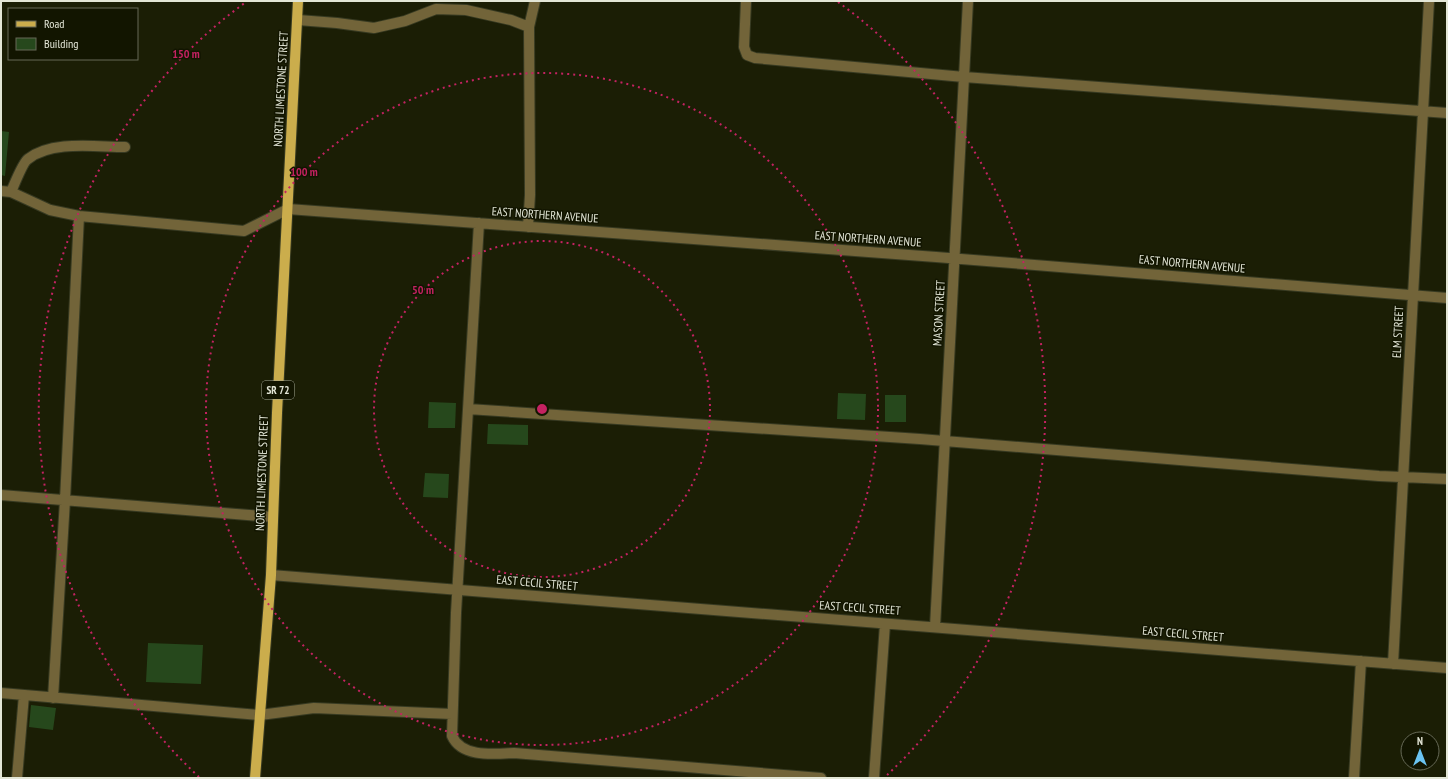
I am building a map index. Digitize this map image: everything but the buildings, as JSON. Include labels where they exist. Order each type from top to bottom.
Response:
[{"type":"main road","name":"NORTH LIMESTONE STREET","points":[[255,778],[271,575],[298,1]]},
{"type":"street","points":[[528,227],[530,195],[529,27],[535,1]]},
{"type":"street","points":[[746,1],[744,47],[747,55],[755,58],[964,77],[1447,113]]},
{"type":"street","name":"MASON STREET","points":[[935,627],[968,1]]},
{"type":"street","name":"ELM STREET","points":[[1393,664],[1429,1]]},
{"type":"street","points":[[298,20],[374,28],[404,21],[436,10],[466,10],[511,20],[529,27]]},
{"type":"street","points":[[125,147],[74,146],[49,148],[26,159],[6,191],[50,210],[79,216],[244,231],[288,209]]},
{"type":"street","name":"EAST NORTHERN AVENUE","points":[[288,209],[955,258],[1447,298]]},
{"type":"street","points":[[53,698],[65,500],[79,216]]},
{"type":"street","points":[[479,223],[457,590],[452,714],[452,736],[455,742],[467,750],[486,755],[514,753],[821,778]]},
{"type":"street","points":[[468,409],[944,441],[1378,476],[1447,479]]},
{"type":"street","points":[[1,495],[273,517]]},
{"type":"street","name":"EAST CECIL STREET","points":[[271,575],[1447,668]]},
{"type":"street","points":[[874,778],[885,624]]},
{"type":"street","points":[[1354,778],[1361,661]]},
{"type":"street","points":[[1,693],[260,715],[314,708],[452,714]]},
{"type":"street","points":[[17,778],[24,695]]}]
